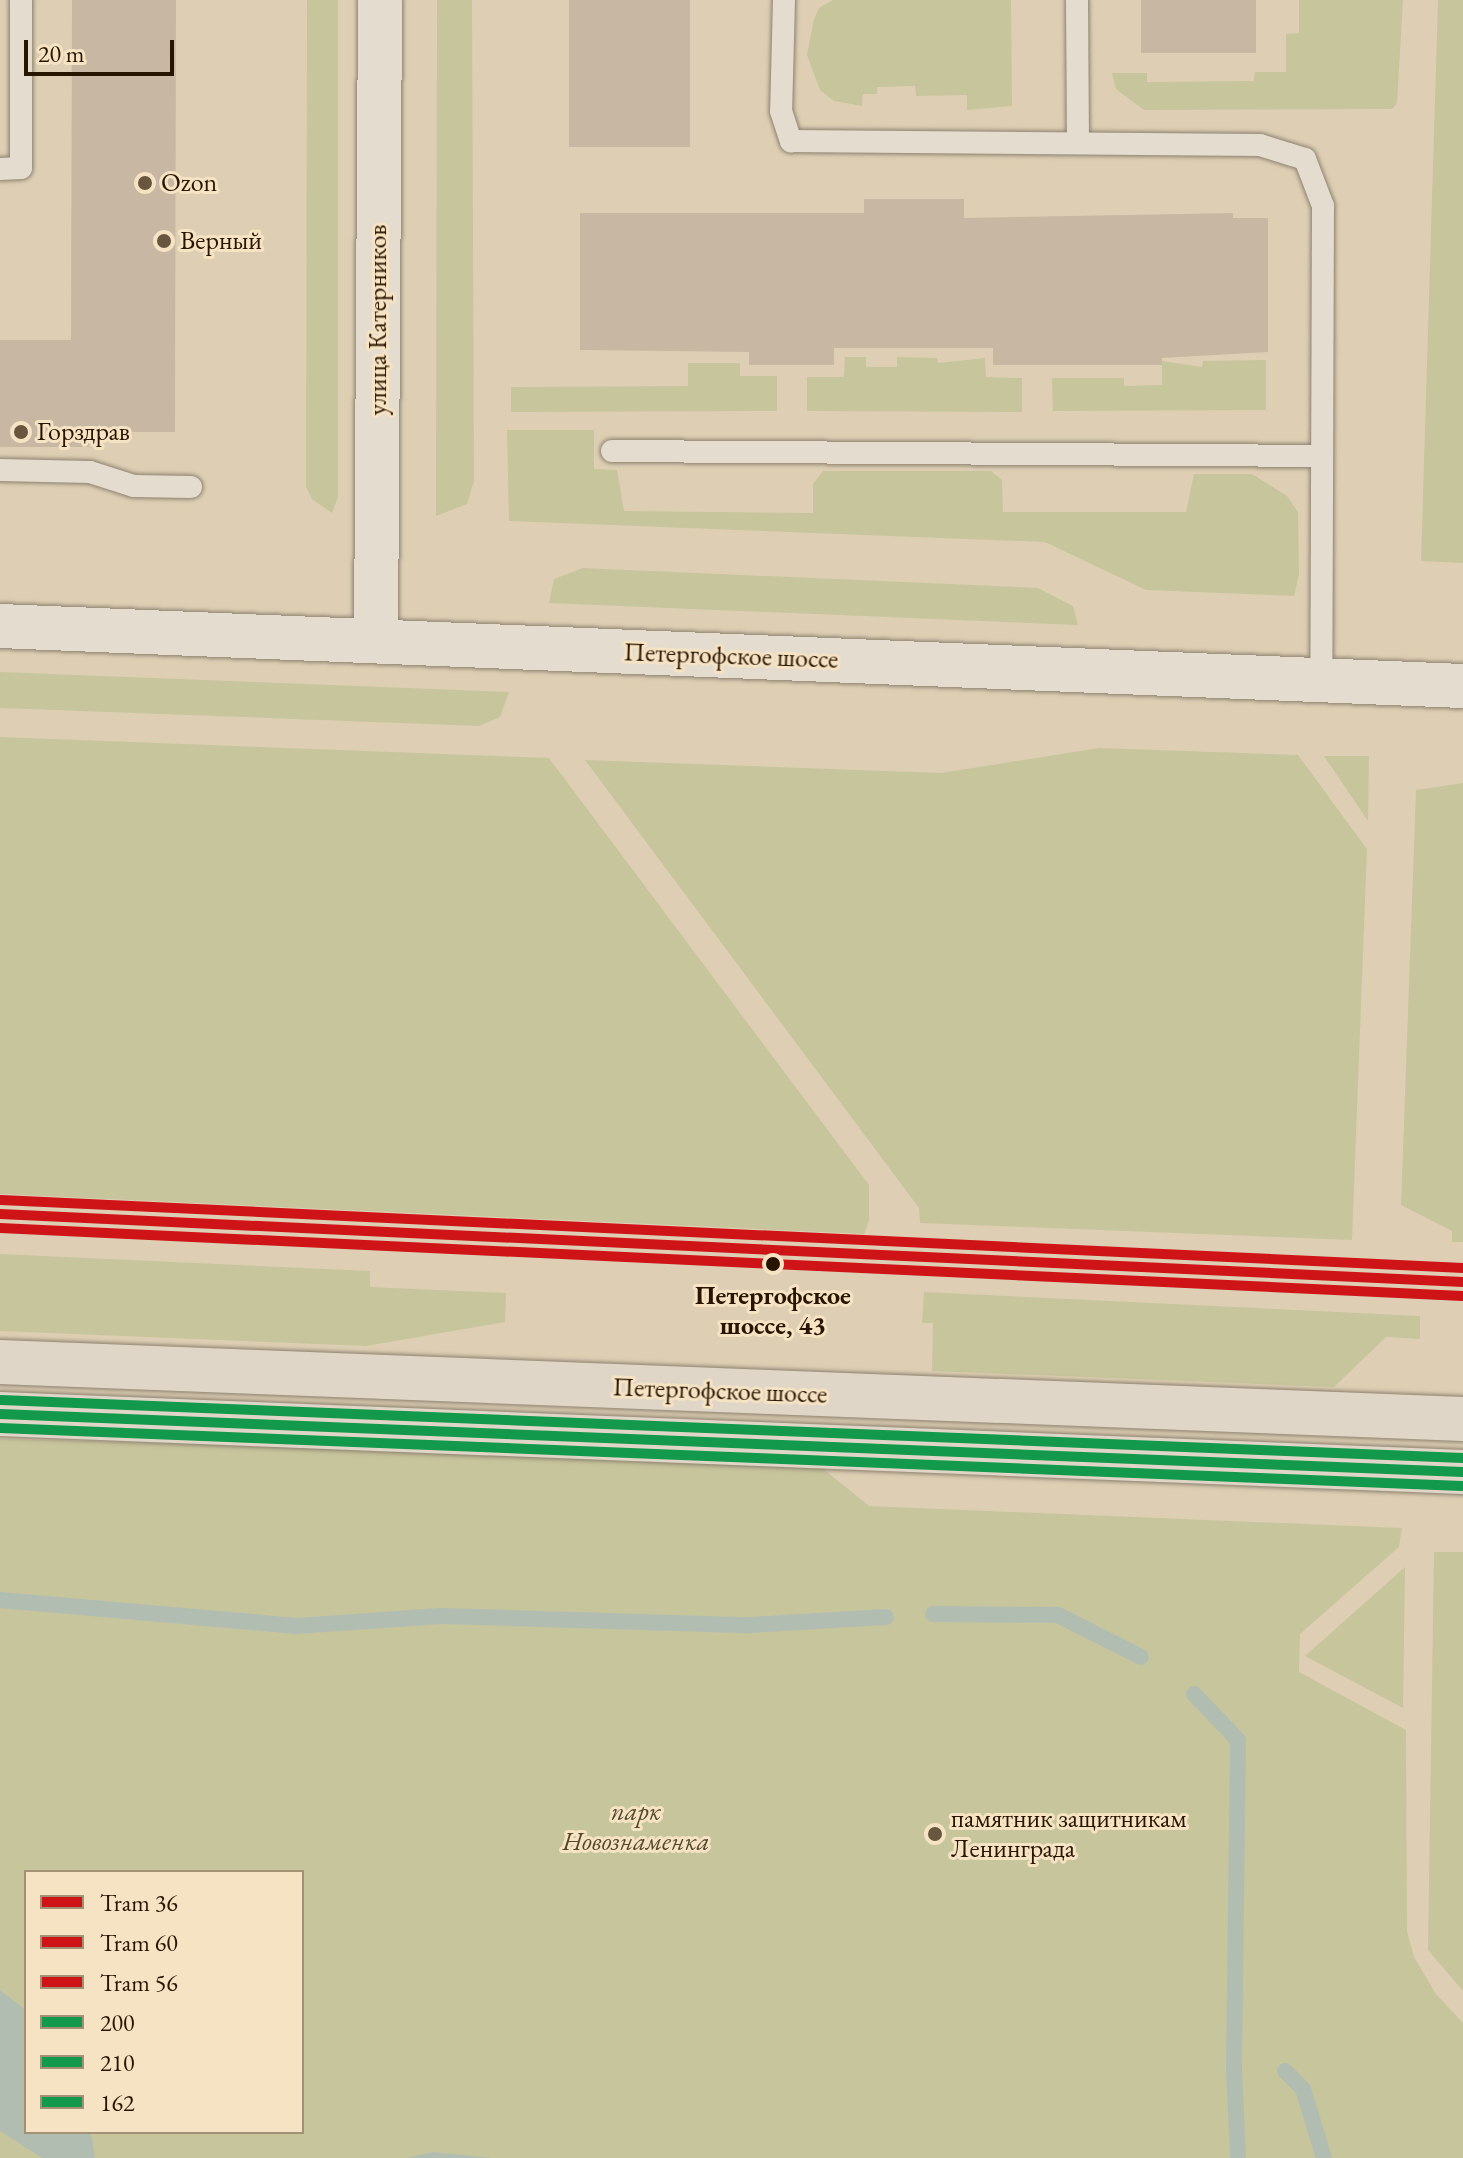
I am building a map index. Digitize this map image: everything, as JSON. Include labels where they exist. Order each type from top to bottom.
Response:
[{"type":"main road","name":"Петергофское шоссе","points":[[0,1362],[1452,1419]]},
{"type":"main road","name":"Петергофское шоссе","points":[[0,1414],[1451,1472]]},
{"type":"street","name":"улица Катерников","points":[[376,640],[380,0]]},
{"type":"street","name":"Петергофское шоссе","points":[[0,626],[1463,686]]},
{"type":"lane","points":[[0,169],[21,168],[21,0]]},
{"type":"lane","points":[[784,0],[781,111],[791,141],[1260,145],[1305,159],[1323,206],[1321,681]]},
{"type":"lane","points":[[1077,0],[1078,143]]},
{"type":"lane","points":[[612,451],[1321,456]]},
{"type":"lane","points":[[0,470],[90,472],[134,486],[191,487]]},
{"type":"green space","points":[[307,0],[338,0],[338,497],[332,513],[312,499],[306,487]]},
{"type":"green space","points":[[437,0],[472,0],[474,481],[467,504],[436,516]]},
{"type":"green space","points":[[833,0],[1011,0],[1012,106],[967,110],[967,95],[916,96],[915,86],[877,87],[877,94],[863,94],[862,106],[834,101],[820,90],[807,55],[819,8]]},
{"type":"green space","points":[[1299,0],[1403,0],[1397,103],[1392,109],[1144,110],[1116,89],[1112,73],[1147,73],[1147,82],[1254,81],[1255,72],[1286,72],[1286,34],[1299,33]]},
{"type":"green space","points":[[1438,0],[1463,0],[1463,563],[1421,561]]},
{"type":"green space","points":[[845,357],[866,357],[866,367],[897,367],[897,357],[937,358],[938,363],[985,358],[986,377],[1022,378],[1022,412],[807,411],[807,377],[844,377]]},
{"type":"green space","points":[[1266,360],[1266,410],[1053,411],[1052,378],[1124,378],[1124,386],[1162,385],[1162,361],[1202,367],[1203,361]]},
{"type":"green space","points":[[688,363],[740,363],[740,376],[777,376],[777,411],[511,412],[511,387],[688,386]]},
{"type":"green space","points":[[507,430],[594,430],[594,469],[617,470],[624,511],[813,513],[813,484],[823,471],[991,471],[1002,480],[1003,512],[1186,512],[1194,474],[1252,474],[1287,496],[1298,512],[1299,574],[1294,596],[1146,590],[1045,542],[509,521]]},
{"type":"green space","points":[[583,568],[1038,588],[1073,606],[1078,625],[549,603],[554,579]]},
{"type":"green space","points":[[0,672],[509,692],[500,717],[479,726],[0,708]]},
{"type":"green space","points":[[0,737],[549,758],[869,1185],[869,1221],[864,1234],[0,1194]]},
{"type":"green space","points":[[1099,748],[1298,755],[1367,849],[1352,1240],[920,1223],[919,1208],[585,760],[941,773]]},
{"type":"green space","points":[[1324,756],[1369,756],[1368,821]]},
{"type":"green space","points":[[1463,783],[1463,1242],[1452,1242],[1452,1231],[1401,1205],[1416,790]]},
{"type":"green space","points":[[0,1254],[370,1271],[370,1287],[506,1293],[505,1322],[366,1346],[0,1331]]},
{"type":"green space","points":[[924,1292],[1420,1316],[1420,1339],[1386,1337],[1334,1387],[932,1371],[933,1323],[922,1323]]},
{"type":"green space","name":"парк Новознаменка","points":[[0,1439],[811,1459],[869,1506],[1402,1528],[1399,1547],[1300,1634],[1299,1672],[1406,1730],[1407,1931],[1414,1957],[1436,1994],[1463,2023],[1463,2158],[0,2158]]},
{"type":"green space","points":[[1434,1552],[1463,1552],[1463,1991],[1428,1950]]},
{"type":"green space","points":[[1405,1567],[1403,1708],[1305,1656]]},
{"type":"shaded area","points":[[0,1990],[24,2008],[24,2134],[91,2134],[95,2158],[42,2158],[0,2131]]},
{"type":"shaded area","points":[[433,2152],[491,2158],[407,2158]]},
{"type":"building","points":[[72,0],[176,0],[175,432],[89,432],[89,447],[0,447],[0,340],[71,340]]},
{"type":"building","points":[[569,0],[690,0],[690,147],[569,147]]},
{"type":"building","points":[[1141,0],[1256,0],[1256,53],[1141,53]]},
{"type":"building","points":[[864,199],[964,199],[964,218],[1233,213],[1233,218],[1268,218],[1268,352],[1162,358],[1162,365],[993,365],[993,348],[834,348],[834,365],[749,365],[749,352],[580,350],[580,213],[864,213]]},
{"type":"waterway","points":[[0,1600],[297,1626],[440,1616],[748,1625],[886,1617]]},
{"type":"waterway","points":[[933,1614],[1058,1615],[1141,1657]]},
{"type":"waterway","points":[[1194,1694],[1238,1740],[1234,2069],[1238,2158]]},
{"type":"waterway","points":[[1285,2071],[1303,2089],[1324,2158]]},
{"type":"tram line","name":"56","points":[[1,1200],[1463,1268]]},
{"type":"tram line","name":"36","points":[[0,1214],[1463,1282]]},
{"type":"tram line","name":"60","points":[[0,1228],[1462,1296]]},
{"type":"transit line","name":"162","points":[[1,1400],[1463,1458]]},
{"type":"transit line","name":"200","points":[[0,1414],[1463,1472]]},
{"type":"transit line","name":"210","points":[[0,1428],[1462,1486]]},
{"type":"place","name":"Ozon","points":[[145,183]]},
{"type":"place","name":"Верный","points":[[164,241]]},
{"type":"place","name":"Горздрав","points":[[21,432]]},
{"type":"place","name":"Петергофское шоссе, 43","points":[[773,1264]]},
{"type":"place","name":"памятник защитникам Ленинграда","points":[[935,1834]]}]
